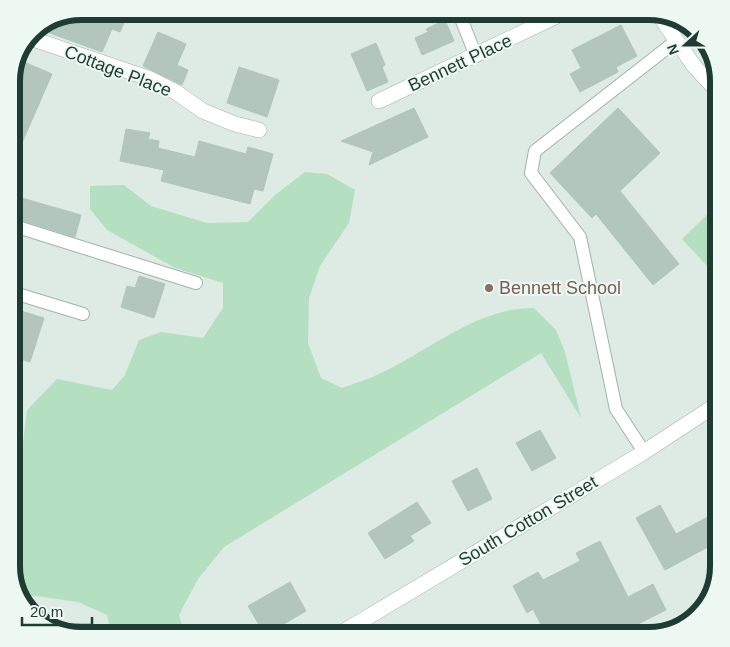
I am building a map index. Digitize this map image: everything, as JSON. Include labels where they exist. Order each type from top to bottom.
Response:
[{"type":"street","name":"Bennett Place","points":[[379,101],[549,20]]},
{"type":"street","points":[[663,22],[694,66],[710,83]]},
{"type":"street","name":"Cottage Place","points":[[36,40],[148,78],[176,92],[203,111],[235,124],[259,130]]},
{"type":"street","name":"South Cotton Street","points":[[351,627],[644,452],[710,409]]},
{"type":"lane","points":[[462,20],[476,56]]},
{"type":"lane","points":[[644,452],[616,409],[580,237],[531,173],[535,151],[676,41]]},
{"type":"lane","points":[[20,228],[196,283]]},
{"type":"lane","points":[[20,295],[83,314]]},
{"type":"green space","points":[[305,172],[327,174],[355,190],[349,223],[320,266],[309,298],[308,343],[321,378],[342,388],[381,373],[455,332],[493,314],[534,308],[556,330],[565,352],[581,418],[541,353],[224,547],[198,579],[179,615],[182,627],[110,627],[107,615],[78,602],[27,595],[22,582],[20,570],[20,467],[27,410],[57,379],[112,390],[125,375],[139,340],[161,332],[203,338],[223,308],[223,283],[175,268],[107,230],[90,209],[90,186],[124,185],[151,206],[207,223],[248,222],[275,195]]},
{"type":"green space","points":[[710,212],[710,269],[682,239]]},
{"type":"building","points":[[125,20],[120,32],[112,29],[102,52],[45,31],[69,21]]},
{"type":"building","points":[[445,20],[454,41],[422,55],[415,38],[428,32],[426,29]]},
{"type":"building","points":[[621,25],[637,56],[616,67],[618,72],[580,92],[570,74],[581,68],[572,50]]},
{"type":"building","points":[[158,32],[186,44],[177,65],[188,70],[182,85],[143,66]]},
{"type":"building","points":[[376,43],[385,65],[382,67],[388,82],[367,91],[351,54]]},
{"type":"building","points":[[24,62],[52,74],[20,147],[20,77]]},
{"type":"building","points":[[239,67],[279,80],[267,117],[227,103]]},
{"type":"building","points":[[414,108],[428,137],[369,165],[373,152],[341,141]]},
{"type":"building","points":[[618,108],[660,153],[620,191],[679,264],[653,285],[596,214],[592,218],[550,173]]},
{"type":"building","points":[[126,129],[150,133],[148,139],[159,141],[158,148],[195,157],[199,141],[246,154],[248,147],[273,154],[263,191],[254,189],[250,204],[161,181],[164,170],[120,161]]},
{"type":"building","points":[[20,198],[81,215],[75,237],[20,220]]},
{"type":"building","points":[[139,276],[165,284],[154,318],[121,307],[127,286],[135,288]]},
{"type":"building","points":[[20,311],[44,318],[30,362],[20,359]]},
{"type":"building","points":[[540,430],[556,458],[532,471],[516,443]]},
{"type":"building","points":[[477,468],[492,499],[468,511],[452,481]]},
{"type":"building","points":[[417,502],[431,523],[410,536],[414,541],[385,559],[368,533]]},
{"type":"building","points":[[660,505],[676,534],[710,516],[710,546],[665,570],[636,518]]},
{"type":"building","points":[[600,541],[628,597],[653,584],[666,610],[632,627],[542,627],[533,609],[527,613],[513,586],[538,572],[543,580],[580,561],[576,553]]},
{"type":"building","points":[[290,582],[306,611],[279,627],[260,627],[248,606]]},
{"type":"place","name":"Bennett School","points":[[489,288]]}]
